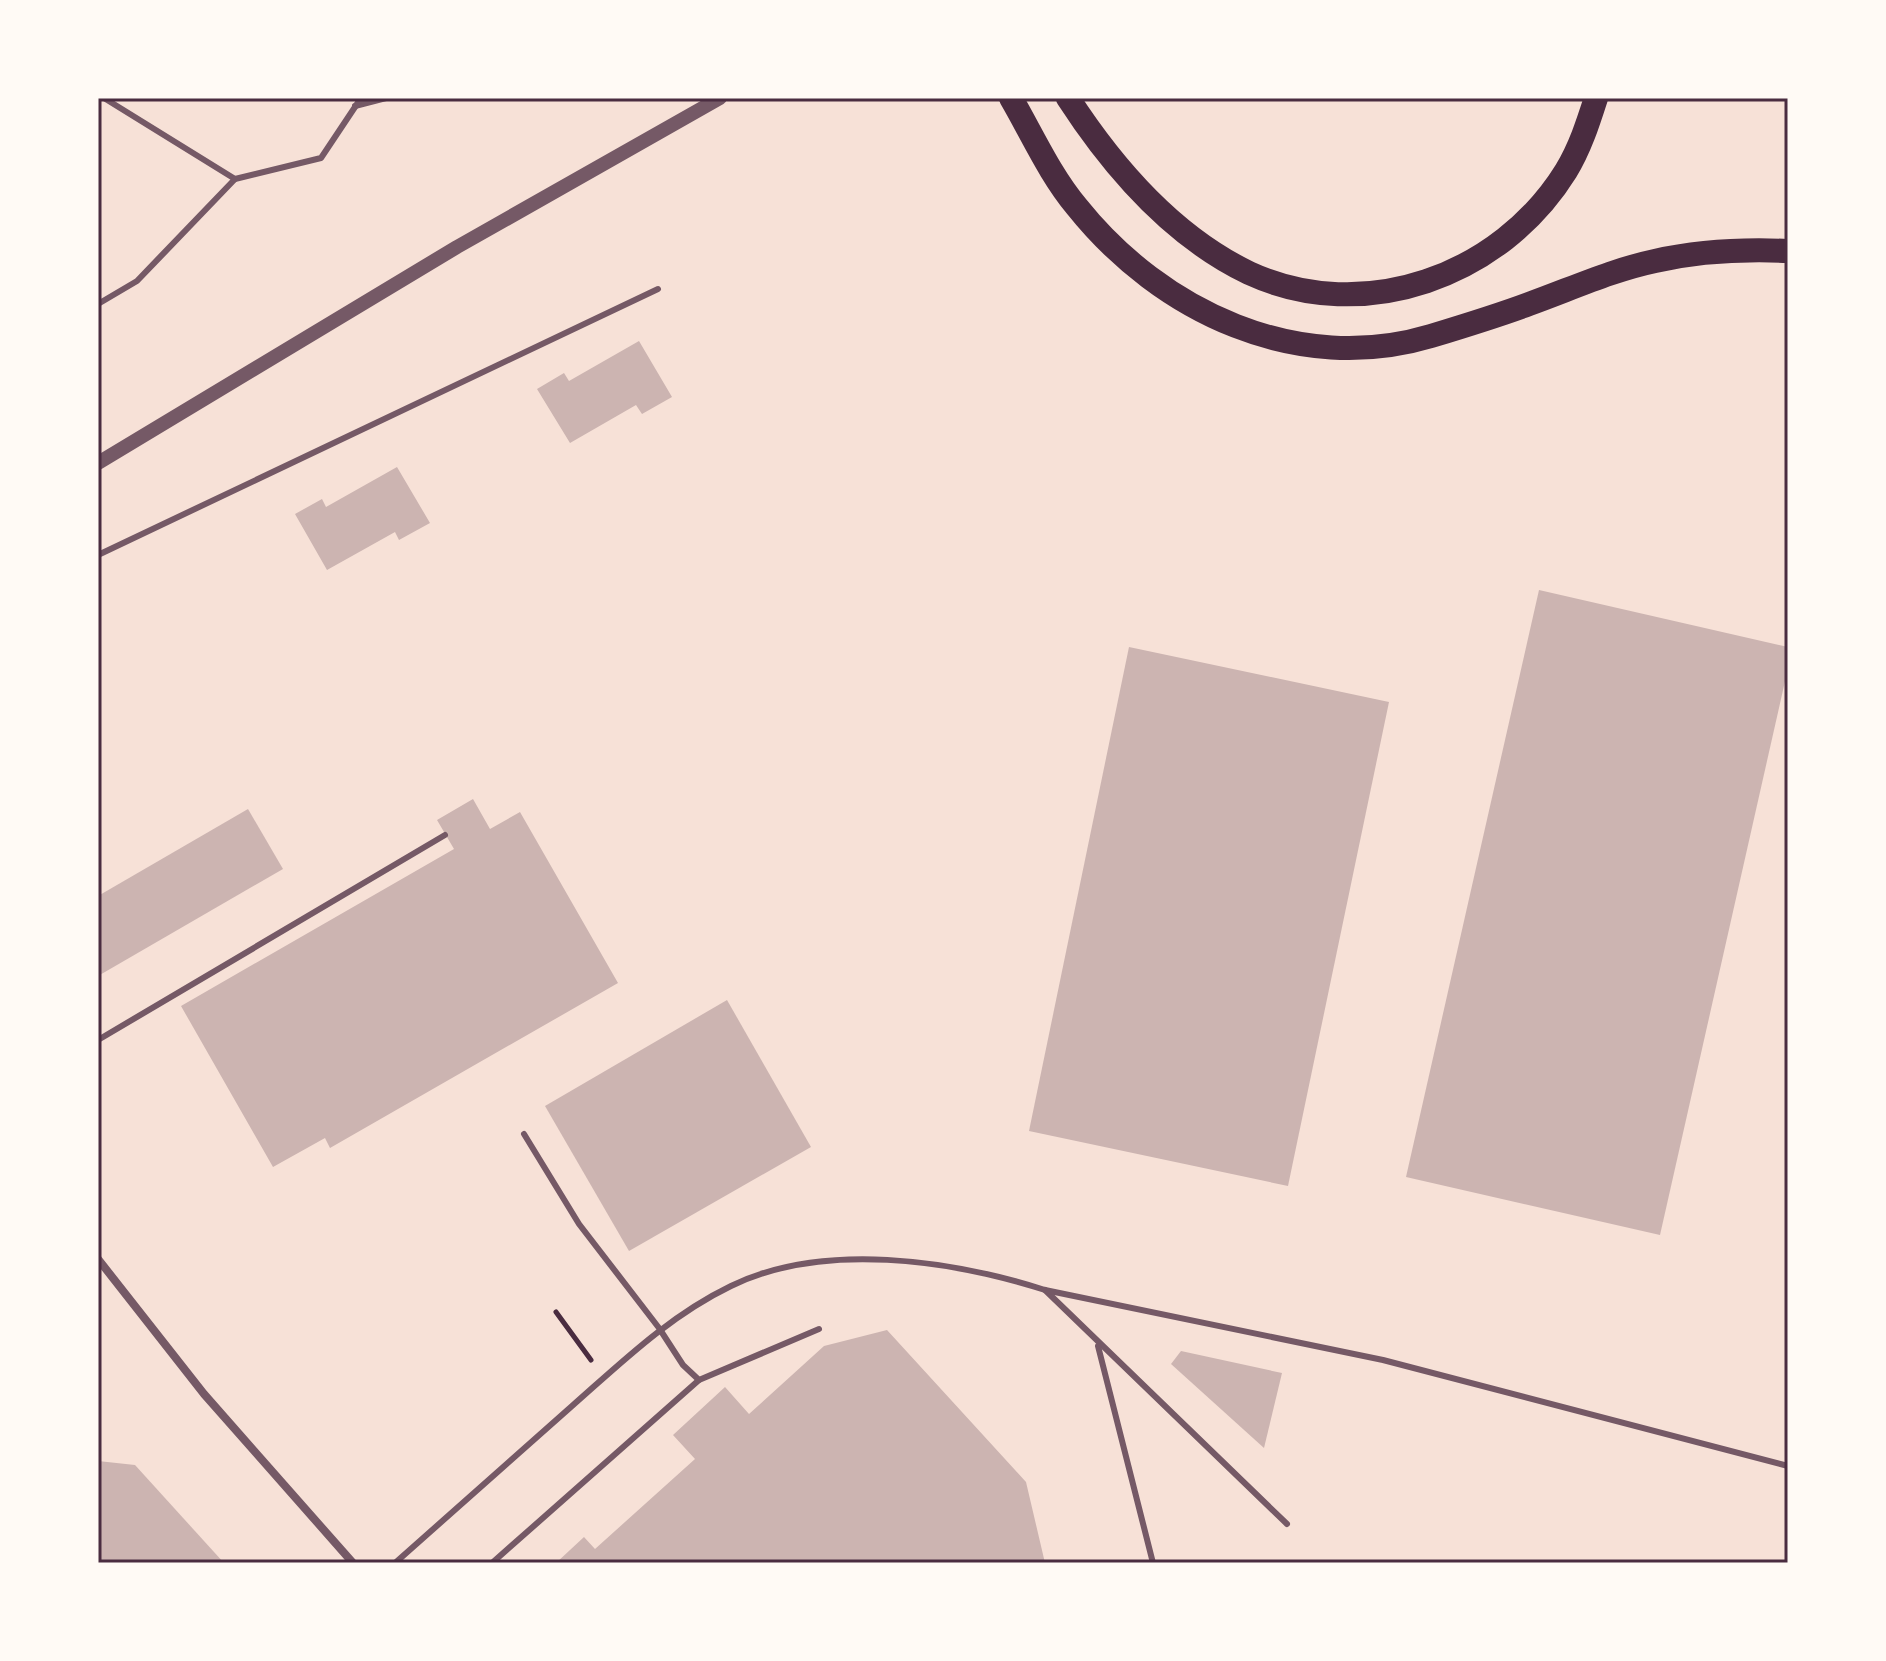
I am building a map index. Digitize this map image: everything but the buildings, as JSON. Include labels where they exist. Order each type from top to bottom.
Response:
[{"type":"highway","points":[[1068,98],[1085,125],[1151,203],[1215,253],[1252,274],[1292,288],[1314,293],[1357,295],[1416,287],[1434,280],[1483,254],[1514,231],[1537,209],[1567,169],[1596,98]]},
{"type":"highway","points":[[1076,98],[1085,125]]},
{"type":"highway","points":[[1010,101],[1071,199],[1139,269],[1197,309],[1236,327],[1306,346],[1342,350],[1396,345],[1654,261],[1699,253],[1788,251]]},
{"type":"street","points":[[98,463],[391,285],[720,98]]},
{"type":"street","points":[[98,1259],[204,1394],[353,1563]]},
{"type":"lane","points":[[104,98],[235,179]]},
{"type":"lane","points":[[98,304],[137,281],[235,179],[321,158],[361,98]]},
{"type":"lane","points":[[355,106],[386,98]]},
{"type":"lane","points":[[98,555],[658,289]]},
{"type":"lane","points":[[98,1040],[445,835]]},
{"type":"lane","points":[[524,1134],[579,1224],[659,1328],[683,1365],[699,1380]]},
{"type":"lane","points":[[395,1563],[659,1328],[732,1285],[799,1264],[855,1258],[994,1274],[1045,1290],[1383,1360],[1788,1466]]},
{"type":"lane","points":[[1045,1290],[1287,1524]]},
{"type":"lane","points":[[492,1563],[699,1380],[819,1329]]},
{"type":"lane","points":[[1097,1342],[1153,1563]]},
{"type":"path","points":[[556,1312],[583,1350]]}]
